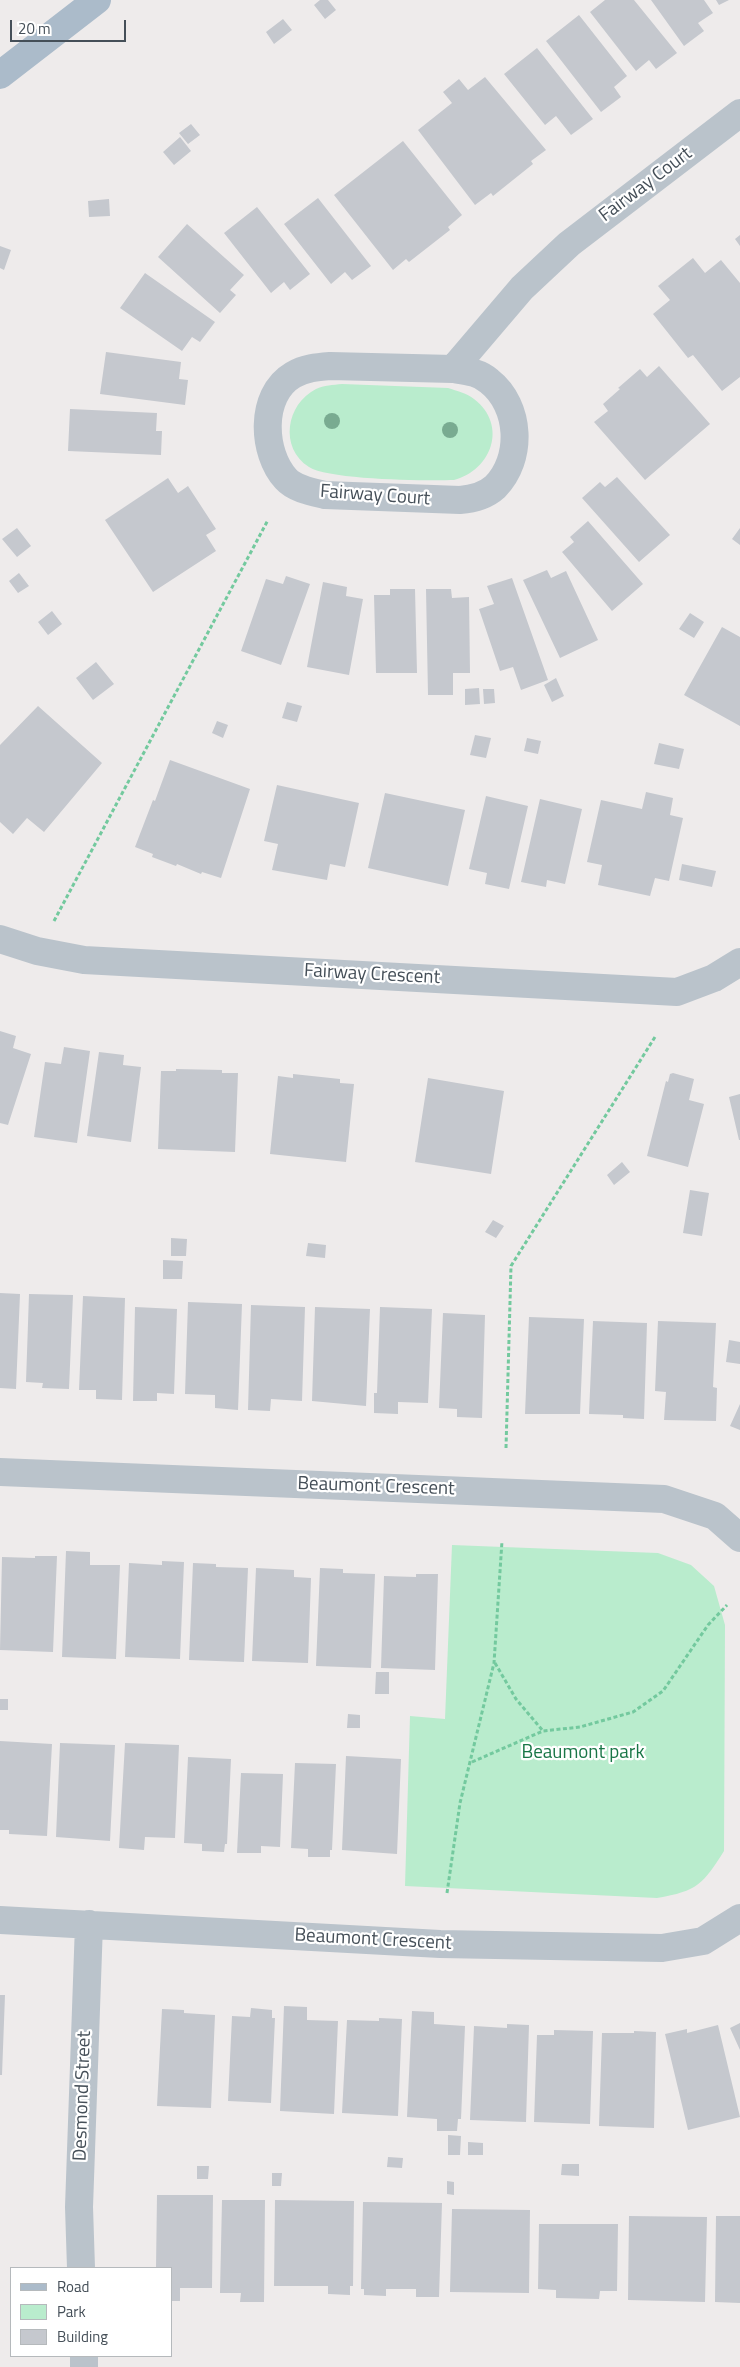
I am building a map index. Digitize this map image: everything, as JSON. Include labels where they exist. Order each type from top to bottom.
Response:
[{"type":"main road","points":[[0,75],[97,0]]},
{"type":"street","name":"Fairway Court","points":[[453,369],[522,288],[569,244],[740,113]]},
{"type":"street","name":"Fairway Court","points":[[330,366],[453,369],[473,372],[489,380],[501,392],[510,409],[514,430],[514,455],[507,471],[494,488],[477,498],[442,501],[325,495],[305,491],[287,480],[275,462],[269,444],[271,406],[280,389],[292,375],[310,368],[330,366]]},
{"type":"street","name":"Fairway Crescent","points":[[0,939],[37,951],[84,960],[677,992],[714,978],[740,962]]},
{"type":"street","name":"Beaumont Crescent","points":[[0,1472],[664,1499],[715,1516],[740,1538]]},
{"type":"street","name":"Beaumont Crescent","points":[[0,1920],[440,1944],[662,1948],[703,1940],[740,1918]]},
{"type":"street","name":"Desmond Street","points":[[81,2267],[79,2207],[89,1924]]},
{"type":"path","points":[[37,951],[268,520]]},
{"type":"path","points":[[506,1448],[511,1266],[656,1037]]},
{"type":"path","points":[[447,1894],[460,1802],[472,1762],[494,1663],[502,1541]]},
{"type":"path","points":[[472,1762],[543,1731],[580,1727],[633,1712],[663,1691],[708,1624],[727,1604]]},
{"type":"path","points":[[494,1663],[516,1699],[543,1731]]},
{"type":"green space","points":[[342,384],[448,388],[468,395],[484,410],[491,421],[493,433],[491,446],[486,457],[478,467],[467,475],[454,480],[402,480],[357,477],[336,475],[309,467],[299,459],[293,449],[290,438],[290,426],[293,415],[298,405],[316,389]]},
{"type":"green space","name":"Beaumont park","points":[[452,1545],[658,1553],[691,1565],[714,1586],[725,1625],[724,1851],[704,1879],[691,1889],[657,1898],[405,1886],[410,1716],[445,1719]]},
{"type":"building","points":[[320,0],[328,0],[336,10],[325,19],[314,5]]},
{"type":"building","points":[[605,0],[634,0],[677,53],[656,69],[649,60],[636,71],[590,12]]},
{"type":"building","points":[[651,0],[704,0],[713,13],[698,23],[704,31],[684,46]]},
{"type":"building","points":[[716,0],[729,0],[719,5]]},
{"type":"building","points":[[579,15],[627,76],[614,87],[621,97],[601,112],[546,41]]},
{"type":"building","points":[[283,19],[292,30],[274,44],[266,32]]},
{"type":"building","points":[[537,48],[593,119],[571,135],[556,116],[545,125],[504,74]]},
{"type":"building","points":[[485,77],[546,150],[531,161],[533,164],[493,196],[491,193],[475,205],[418,130],[452,103],[443,92],[459,79],[468,90]]},
{"type":"building","points":[[191,124],[200,135],[188,144],[179,133]]},
{"type":"building","points":[[180,137],[191,151],[174,165],[163,152]]},
{"type":"building","points":[[403,141],[462,215],[448,227],[450,230],[409,262],[406,259],[393,270],[334,195]]},
{"type":"building","points":[[318,198],[371,266],[352,280],[345,272],[331,284],[284,224]]},
{"type":"building","points":[[109,199],[110,216],[89,217],[88,201]]},
{"type":"building","points":[[257,207],[310,274],[290,290],[284,282],[271,293],[224,233]]},
{"type":"building","points":[[187,224],[244,275],[230,290],[236,295],[220,313],[158,257]]},
{"type":"building","points":[[740,235],[740,246],[735,239]]},
{"type":"building","points":[[0,246],[11,250],[4,270],[0,268]]},
{"type":"building","points":[[693,258],[705,273],[721,260],[740,283],[740,377],[722,391],[693,355],[688,358],[653,314],[670,300],[658,286]]},
{"type":"building","points":[[145,273],[215,322],[200,342],[192,337],[182,351],[120,308]]},
{"type":"building","points":[[106,352],[181,362],[179,379],[188,380],[185,405],[100,394]]},
{"type":"building","points":[[659,366],[710,424],[645,480],[594,422],[608,411],[603,404],[640,369],[647,377]]},
{"type":"building","points":[[70,409],[157,413],[156,431],[162,431],[161,455],[68,451]]},
{"type":"building","points":[[617,477],[670,535],[639,562],[582,498],[600,482],[605,487]]},
{"type":"building","points":[[168,478],[178,493],[188,486],[216,529],[206,535],[216,551],[153,592],[105,520]]},
{"type":"building","points":[[588,521],[643,584],[612,611],[562,552],[574,542],[570,537]]},
{"type":"building","points":[[17,528],[31,546],[17,557],[2,539]]},
{"type":"building","points":[[740,528],[740,545],[732,539]]},
{"type":"building","points":[[547,570],[551,578],[566,571],[598,640],[560,658],[523,580]]},
{"type":"building","points":[[19,573],[29,586],[18,593],[9,581]]},
{"type":"building","points":[[286,576],[310,584],[281,665],[241,651],[266,579],[283,584]]},
{"type":"building","points":[[512,578],[548,680],[521,690],[513,667],[500,671],[479,609],[494,604],[487,586]]},
{"type":"building","points":[[323,582],[347,587],[346,596],[363,599],[349,675],[307,667]]},
{"type":"building","points":[[390,589],[415,589],[417,673],[376,673],[374,595],[390,595]]},
{"type":"building","points":[[426,589],[451,589],[452,598],[469,597],[470,673],[453,673],[453,695],[428,695]]},
{"type":"building","points":[[52,611],[62,624],[48,635],[38,622]]},
{"type":"building","points":[[690,613],[704,622],[694,638],[679,629]]},
{"type":"building","points":[[722,627],[740,637],[740,726],[684,695]]},
{"type":"building","points":[[96,662],[114,684],[93,700],[76,678]]},
{"type":"building","points":[[556,678],[564,696],[552,702],[544,685]]},
{"type":"building","points":[[479,688],[480,704],[465,705],[465,689]]},
{"type":"building","points":[[483,689],[494,689],[495,703],[484,704]]},
{"type":"building","points":[[287,702],[302,706],[297,722],[282,718]]},
{"type":"building","points":[[38,706],[102,763],[44,832],[27,818],[13,834],[0,822],[0,745]]},
{"type":"building","points":[[217,721],[228,725],[223,738],[212,733]]},
{"type":"building","points":[[475,735],[491,738],[486,758],[470,755]]},
{"type":"building","points":[[527,738],[541,741],[538,754],[524,751]]},
{"type":"building","points":[[659,743],[684,749],[679,769],[654,764]]},
{"type":"building","points":[[170,760],[250,789],[221,878],[202,872],[201,874],[177,864],[176,866],[152,857],[153,854],[135,847]]},
{"type":"building","points":[[277,785],[359,803],[345,867],[330,864],[327,880],[272,870],[278,844],[264,841]]},
{"type":"building","points":[[646,792],[673,798],[670,815],[683,818],[669,881],[655,878],[650,896],[598,885],[602,865],[587,862],[601,800],[642,809]]},
{"type":"building","points":[[385,793],[465,810],[448,886],[368,868]]},
{"type":"building","points":[[486,796],[528,806],[509,889],[485,884],[487,873],[469,869]]},
{"type":"building","points":[[540,799],[582,809],[565,884],[547,880],[546,887],[521,882]]},
{"type":"building","points":[[682,864],[716,871],[712,887],[679,880]]},
{"type":"building","points":[[0,1031],[16,1036],[13,1048],[31,1054],[8,1125],[0,1123]]},
{"type":"building","points":[[64,1047],[90,1051],[77,1143],[34,1137],[45,1062],[61,1064]]},
{"type":"building","points":[[99,1052],[124,1055],[123,1065],[141,1067],[131,1142],[87,1136]]},
{"type":"building","points":[[176,1069],[222,1070],[222,1073],[238,1073],[235,1152],[158,1149],[161,1071],[176,1071]]},
{"type":"building","points":[[673,1073],[694,1079],[689,1100],[704,1104],[688,1167],[647,1156],[666,1081],[668,1082],[670,1074]]},
{"type":"building","points":[[293,1074],[340,1079],[340,1083],[354,1084],[346,1162],[270,1154],[278,1076],[293,1078]]},
{"type":"building","points":[[428,1078],[504,1091],[491,1174],[415,1162]]},
{"type":"building","points":[[740,1094],[740,1140],[739,1140],[729,1097]]},
{"type":"building","points":[[622,1162],[630,1172],[614,1185],[607,1175]]},
{"type":"building","points":[[690,1190],[709,1193],[702,1236],[683,1233]]},
{"type":"building","points":[[493,1220],[504,1226],[496,1238],[485,1232]]},
{"type":"building","points":[[171,1238],[187,1239],[186,1256],[171,1256]]},
{"type":"building","points":[[308,1243],[326,1245],[325,1258],[306,1256]]},
{"type":"building","points":[[163,1260],[183,1261],[182,1279],[163,1279]]},
{"type":"building","points":[[0,1293],[20,1294],[16,1389],[0,1388]]},
{"type":"building","points":[[29,1294],[73,1295],[69,1389],[42,1388],[43,1383],[26,1382]]},
{"type":"building","points":[[83,1296],[125,1298],[122,1400],[96,1399],[96,1390],[79,1390]]},
{"type":"building","points":[[188,1302],[242,1304],[238,1410],[215,1408],[215,1395],[185,1394]]},
{"type":"building","points":[[251,1305],[305,1307],[302,1401],[271,1399],[270,1411],[248,1410]]},
{"type":"building","points":[[135,1307],[177,1309],[174,1394],[157,1393],[157,1401],[133,1401]]},
{"type":"building","points":[[315,1307],[370,1309],[366,1406],[312,1401]]},
{"type":"building","points":[[380,1307],[432,1309],[428,1403],[398,1402],[398,1414],[374,1413],[374,1393],[377,1393]]},
{"type":"building","points":[[443,1313],[485,1315],[482,1418],[457,1417],[457,1409],[439,1408]]},
{"type":"building","points":[[529,1317],[584,1319],[580,1414],[525,1414]]},
{"type":"building","points":[[593,1321],[647,1323],[644,1419],[623,1418],[623,1415],[589,1414]]},
{"type":"building","points":[[658,1321],[716,1323],[713,1387],[717,1388],[716,1421],[664,1420],[666,1392],[655,1391]]},
{"type":"building","points":[[729,1340],[740,1342],[740,1364],[726,1362]]},
{"type":"building","points":[[740,1404],[740,1430],[730,1426]]},
{"type":"building","points":[[66,1551],[90,1552],[90,1565],[120,1565],[116,1659],[62,1657]]},
{"type":"building","points":[[35,1556],[57,1556],[53,1652],[0,1650],[2,1557],[35,1558]]},
{"type":"building","points":[[162,1561],[184,1562],[180,1659],[125,1657],[129,1563],[162,1565]]},
{"type":"building","points":[[193,1563],[216,1564],[216,1567],[248,1568],[244,1662],[189,1660]]},
{"type":"building","points":[[256,1568],[294,1570],[294,1577],[311,1578],[308,1663],[252,1661]]},
{"type":"building","points":[[320,1568],[343,1569],[343,1573],[375,1574],[371,1668],[316,1666]]},
{"type":"building","points":[[416,1574],[438,1574],[435,1670],[381,1668],[384,1576],[416,1577]]},
{"type":"building","points":[[376,1672],[389,1672],[389,1694],[375,1694]]},
{"type":"building","points":[[0,1699],[8,1699],[8,1710],[0,1710]]},
{"type":"building","points":[[348,1714],[360,1715],[360,1728],[347,1728]]},
{"type":"building","points":[[0,1741],[52,1744],[47,1836],[9,1834],[9,1830],[0,1830]]},
{"type":"building","points":[[60,1743],[115,1745],[110,1841],[56,1837]]},
{"type":"building","points":[[125,1743],[179,1745],[175,1838],[145,1837],[144,1850],[119,1848]]},
{"type":"building","points":[[346,1756],[401,1759],[397,1854],[342,1850]]},
{"type":"building","points":[[188,1757],[231,1759],[227,1844],[225,1844],[224,1852],[202,1851],[202,1844],[184,1843]]},
{"type":"building","points":[[295,1763],[336,1764],[332,1850],[330,1850],[330,1857],[308,1857],[308,1849],[291,1848]]},
{"type":"building","points":[[241,1773],[283,1774],[280,1847],[261,1846],[261,1853],[237,1853]]},
{"type":"building","points":[[0,1995],[5,1995],[2,2075],[0,2075]]},
{"type":"building","points":[[284,2006],[307,2007],[307,2020],[338,2021],[334,2114],[280,2111]]},
{"type":"building","points":[[251,2008],[272,2010],[272,2018],[275,2018],[271,2103],[228,2101],[232,2016],[250,2017]]},
{"type":"building","points":[[162,2009],[215,2015],[211,2108],[157,2106]]},
{"type":"building","points":[[412,2011],[434,2012],[434,2024],[465,2026],[461,2119],[458,2119],[457,2131],[437,2131],[437,2119],[407,2117]]},
{"type":"building","points":[[379,2018],[402,2019],[398,2116],[342,2113],[347,2020],[379,2021]]},
{"type":"building","points":[[740,2023],[740,2050],[730,2028]]},
{"type":"building","points":[[507,2024],[529,2025],[526,2122],[470,2120],[474,2026],[507,2028]]},
{"type":"building","points":[[718,2025],[740,2117],[688,2130],[665,2034],[687,2029],[687,2033]]},
{"type":"building","points":[[554,2030],[593,2031],[590,2124],[534,2122],[537,2035],[554,2035]]},
{"type":"building","points":[[634,2031],[656,2032],[654,2128],[599,2126],[602,2033],[634,2033]]},
{"type":"building","points":[[448,2135],[461,2136],[460,2155],[448,2155]]},
{"type":"building","points":[[468,2142],[483,2143],[483,2155],[468,2155]]},
{"type":"building","points":[[388,2157],[403,2158],[402,2168],[387,2167]]},
{"type":"building","points":[[562,2164],[579,2164],[579,2176],[561,2175]]},
{"type":"building","points":[[197,2166],[209,2166],[208,2179],[197,2179]]},
{"type":"building","points":[[272,2173],[282,2173],[281,2186],[272,2186]]},
{"type":"building","points":[[447,2181],[454,2182],[454,2195],[447,2194]]},
{"type":"building","points":[[157,2195],[213,2195],[212,2288],[180,2288],[180,2301],[172,2301],[172,2267],[156,2267]]},
{"type":"building","points":[[222,2200],[265,2200],[264,2302],[240,2302],[241,2293],[220,2293]]},
{"type":"building","points":[[275,2200],[354,2201],[353,2286],[350,2286],[350,2295],[328,2294],[328,2286],[274,2286]]},
{"type":"building","points":[[363,2202],[442,2203],[439,2297],[416,2297],[416,2289],[386,2289],[386,2296],[364,2295],[364,2289],[361,2289]]},
{"type":"building","points":[[452,2209],[530,2210],[529,2293],[450,2292]]},
{"type":"building","points":[[629,2216],[707,2217],[705,2302],[628,2300]]},
{"type":"building","points":[[716,2216],[740,2216],[740,2303],[715,2302]]},
{"type":"building","points":[[539,2224],[618,2224],[617,2291],[600,2291],[599,2299],[556,2298],[556,2290],[538,2289]]}]
